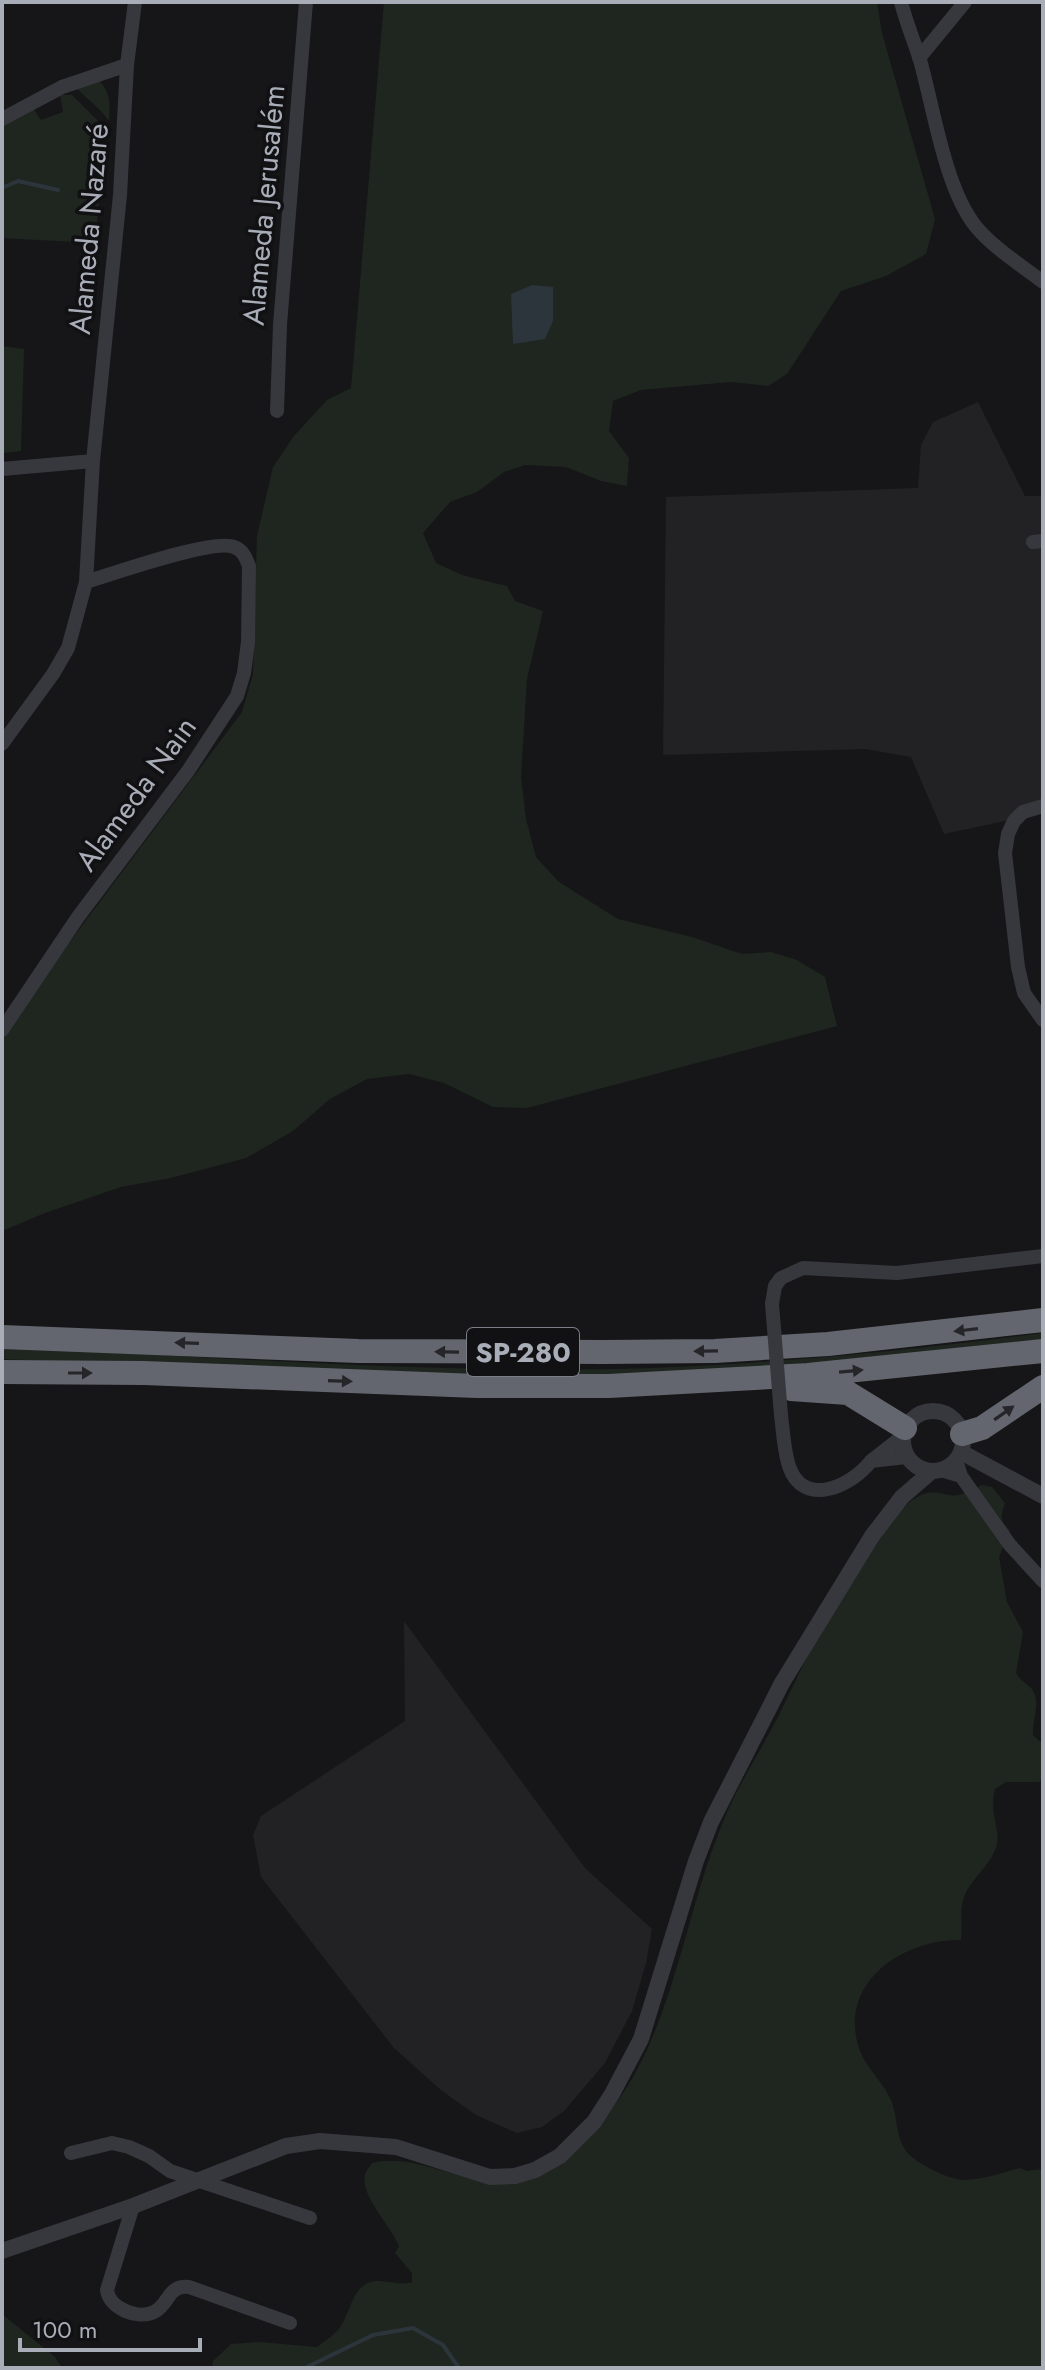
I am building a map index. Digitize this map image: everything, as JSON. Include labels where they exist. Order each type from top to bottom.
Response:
[{"type":"highway","name":"SP-280","points":[[2,1337],[358,1351],[631,1352],[828,1344],[1043,1320]]},
{"type":"highway","name":"SP-280","points":[[2,1372],[144,1373],[477,1386],[609,1386],[808,1375],[1043,1351]]},
{"type":"highway","points":[[609,1386],[848,1393],[904,1432]]},
{"type":"highway","points":[[960,1456],[982,1428],[1043,1387]]},
{"type":"street","name":"Alameda Nazaré","points":[[2,744],[68,648],[86,582],[93,461],[120,195],[127,65],[135,2]]},
{"type":"street","name":"Alameda Jerusalém","points":[[277,411],[280,325],[306,2]]},
{"type":"street","points":[[901,2],[948,168],[961,202],[975,226],[990,241],[1043,282]]},
{"type":"street","points":[[919,58],[965,2]]},
{"type":"street","points":[[2,119],[62,87],[127,65]]},
{"type":"street","points":[[2,469],[93,461]]},
{"type":"street","name":"Alameda Nain","points":[[2,1030],[78,917],[188,771],[237,696],[244,673],[248,642],[249,566],[245,555],[237,547],[204,548],[86,582]]},
{"type":"street","points":[[1043,806],[1023,812],[1014,821],[1005,853],[1018,967],[1024,993],[1043,1020]]},
{"type":"street","points":[[1043,1256],[897,1273],[803,1268],[781,1278],[775,1286],[772,1304],[781,1415],[789,1469],[801,1484],[819,1492],[838,1488],[904,1432],[918,1414],[936,1411],[953,1418],[960,1456],[1010,1545],[1043,1581]]},
{"type":"street","points":[[902,1497],[907,1458],[904,1432]]},
{"type":"street","points":[[2,2251],[133,2206],[286,2146],[320,2141],[396,2147],[490,2177],[515,2176],[535,2170],[560,2156],[594,2122],[641,2039],[711,1822],[742,1757],[825,1610],[872,1536],[902,1497],[960,1456]]},
{"type":"street","points":[[960,1456],[1043,1496]]},
{"type":"street","points":[[871,1461],[907,1458],[915,1466],[936,1471]]},
{"type":"street","points":[[71,2153],[112,2143],[129,2147],[170,2171],[310,2218]]},
{"type":"street","points":[[133,2206],[107,2290],[115,2305],[129,2312],[155,2312],[173,2289],[181,2286],[290,2323]]},
{"type":"shaded area","points":[[384,2],[877,2],[882,33],[935,219],[926,254],[886,276],[841,291],[787,374],[768,386],[731,382],[641,390],[613,401],[609,431],[629,458],[627,486],[601,481],[566,467],[525,465],[504,472],[477,492],[450,502],[423,533],[436,563],[462,575],[507,586],[515,601],[543,611],[527,679],[521,777],[526,819],[536,857],[559,882],[618,919],[692,937],[742,954],[771,952],[797,960],[825,977],[837,1026],[527,1108],[493,1107],[444,1083],[409,1074],[367,1079],[330,1099],[293,1131],[246,1158],[171,1178],[121,1187],[2,1231],[2,1044],[9,1023],[242,712],[253,674],[257,536],[273,467],[294,436],[327,400],[351,388]]},
{"type":"shaded area","points":[[98,80],[107,94],[109,121],[75,87]]},
{"type":"shaded area","points":[[60,95],[72,95],[106,129],[95,243],[2,238],[2,126],[33,108],[41,120],[63,112]]},
{"type":"shaded area","points":[[532,285],[553,287],[553,321],[545,339],[513,344],[511,294]]},
{"type":"shaded area","points":[[2,346],[24,349],[21,451],[2,453]]},
{"type":"shaded area","points":[[978,402],[1025,496],[1043,496],[1043,813],[944,834],[911,757],[865,749],[663,755],[666,497],[918,488],[921,445],[933,422]]},
{"type":"shaded area","points":[[1043,1333],[1043,1342],[933,1355],[582,1377],[276,1370],[2,1359],[2,1346],[407,1367],[651,1368],[847,1355]]},
{"type":"shaded area","points":[[982,1485],[992,1487],[1005,1503],[1002,1518],[1010,1530],[999,1557],[1007,1602],[1023,1632],[1016,1673],[1036,1698],[1033,1735],[1043,1744],[1043,1776],[1039,1782],[1006,1782],[995,1789],[993,1805],[997,1844],[964,1897],[961,1940],[918,1947],[881,1968],[858,2001],[855,2022],[861,2053],[890,2098],[906,2151],[917,2161],[959,2180],[993,2176],[1020,2168],[1027,2171],[1043,2169],[1043,2368],[212,2368],[213,2361],[231,2344],[259,2342],[317,2347],[339,2329],[363,2286],[373,2281],[412,2282],[412,2273],[395,2253],[399,2246],[395,2238],[367,2192],[365,2175],[372,2163],[405,2162],[487,2180],[503,2179],[557,2154],[593,2132],[627,2087],[645,2053],[673,1980],[706,1867],[725,1817],[845,1586],[878,1537],[911,1501],[933,1492],[959,1495]]},
{"type":"shaded area","points":[[404,1621],[585,1868],[652,1929],[632,2011],[605,2063],[564,2111],[542,2127],[517,2133],[476,2115],[442,2091],[394,2048],[261,1877],[253,1835],[261,1816],[405,1721]]},
{"type":"shaded area","points":[[2,2314],[55,2357],[62,2368],[2,2368]]},
{"type":"waterway","points":[[2,188],[18,181],[58,190]]},
{"type":"waterway","points":[[305,2368],[373,2335],[413,2328],[443,2345],[459,2368]]}]
